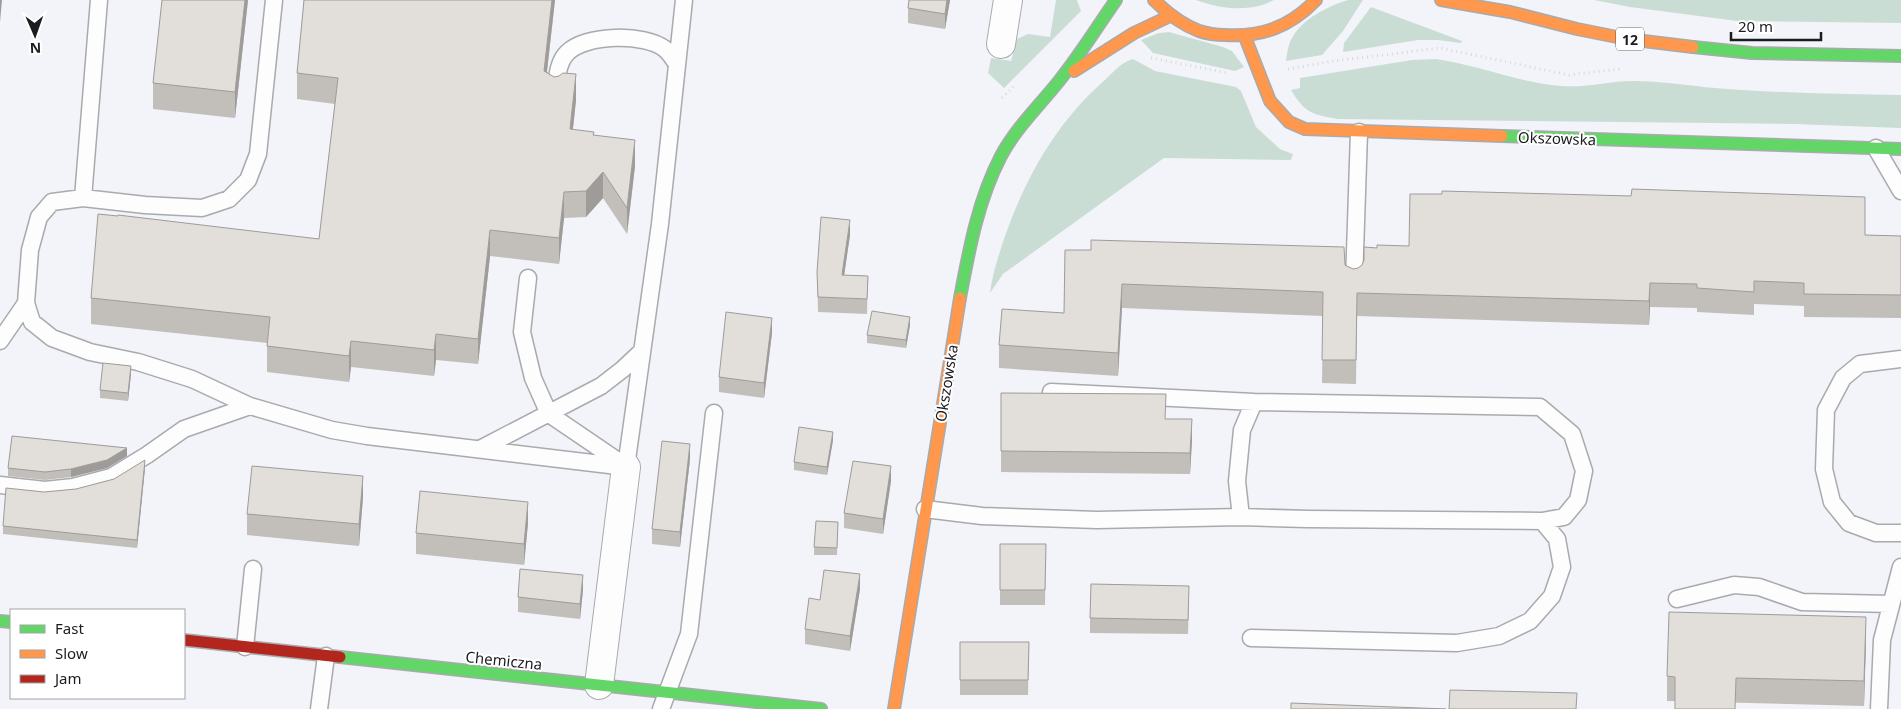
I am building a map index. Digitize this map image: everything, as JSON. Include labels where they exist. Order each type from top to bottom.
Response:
[{"type":"main road","name":"Okszowska","points":[[894,709],[925,509],[967,264],[986,192],[1001,156],[1032,112],[1059,81],[1116,0]]},
{"type":"main road","points":[[1154,0],[1170,16],[1205,34],[1258,34],[1305,13],[1326,0]]},
{"type":"main road","points":[[1305,13],[1316,0]]},
{"type":"main road","name":"12","points":[[1441,0],[1510,12],[1627,39],[1752,53],[1901,56]]},
{"type":"main road","name":"12","points":[[1482,0],[1510,12]]},
{"type":"main road","name":"Okszowska","points":[[1059,81],[1129,35],[1170,16]]},
{"type":"main road","name":"Okszowska","points":[[1262,76],[1270,101],[1288,122],[1305,129],[1901,149]]},
{"type":"main road","name":"Chemiczna","points":[[185,640],[821,709]]},
{"type":"street","points":[[1001,44],[1008,0]]},
{"type":"street","name":"Okszowska","points":[[1258,34],[1264,47],[1262,76]]},
{"type":"street","points":[[599,685],[626,467]]},
{"type":"lane","points":[[83,198],[99,0]]},
{"type":"lane","points":[[274,0],[258,154],[248,180],[229,199],[202,208],[83,198],[52,202],[39,217],[30,250],[26,303],[32,322],[52,338],[90,352],[138,362],[192,379],[250,406],[350,433],[626,467]]},
{"type":"lane","points":[[626,467],[660,224],[684,0]]},
{"type":"lane","points":[[555,93],[558,70],[566,53],[588,41],[619,38],[649,42],[664,49],[677,64]]},
{"type":"lane","points":[[1354,283],[1358,132]]},
{"type":"lane","points":[[1876,148],[1901,191]]},
{"type":"lane","points":[[528,278],[522,332],[533,378],[548,414],[626,467]]},
{"type":"lane","points":[[0,341],[26,303]]},
{"type":"lane","points":[[480,449],[601,386],[642,351]]},
{"type":"lane","points":[[1901,359],[1860,364],[1843,378],[1826,410],[1824,469],[1832,502],[1849,523],[1876,533],[1901,533]]},
{"type":"lane","points":[[925,509],[982,516],[1097,520],[1241,517],[1542,521],[1564,517],[1578,500],[1584,471],[1572,434],[1540,407],[1254,402],[1051,392]]},
{"type":"lane","points":[[1241,517],[1237,481],[1242,430],[1254,402]]},
{"type":"lane","points":[[0,485],[45,490],[74,487],[111,477],[184,429],[250,406]]},
{"type":"lane","points":[[661,709],[689,634],[714,413]]},
{"type":"lane","points":[[1251,638],[1456,643],[1498,636],[1530,621],[1552,596],[1562,567],[1557,539],[1542,521]]},
{"type":"lane","points":[[1879,709],[1882,640],[1901,567]]},
{"type":"lane","points":[[245,647],[253,569]]},
{"type":"lane","points":[[1677,599],[1734,585],[1759,588],[1802,602],[1891,604]]},
{"type":"lane","points":[[319,709],[326,656]]},
{"type":"path","points":[[1129,35],[1151,58],[1243,76],[1262,76],[1334,61],[1440,48],[1568,75],[1629,68]]},
{"type":"green space","points":[[1056,0],[1077,0],[1081,11],[1004,88],[988,73],[991,58],[1011,61],[1017,39],[1028,34],[1050,37]]},
{"type":"green space","points":[[1196,0],[1274,0],[1256,7],[1235,8],[1215,6]]},
{"type":"green space","points":[[1348,0],[1363,0],[1343,31],[1322,55],[1286,61],[1291,41],[1296,31],[1302,25],[1316,14]]},
{"type":"green space","points":[[1594,0],[1901,0],[1901,23],[1737,21],[1630,7]]},
{"type":"green space","points":[[1371,7],[1462,41],[1461,43],[1418,40],[1343,52],[1344,43]]},
{"type":"green space","points":[[1169,32],[1232,51],[1244,67],[1235,71],[1153,53],[1141,40],[1159,33]]},
{"type":"green space","points":[[1133,59],[1155,71],[1236,87],[1241,91],[1256,127],[1280,149],[1293,154],[1291,160],[1164,158],[1003,274],[990,293],[1010,222],[1043,155],[1056,134],[1088,96],[1118,67]]},
{"type":"green space","points":[[1436,59],[1530,81],[1561,86],[1645,81],[1749,90],[1901,95],[1901,128],[1794,124],[1337,119],[1315,114],[1305,108],[1291,90],[1300,88],[1300,78],[1412,60]]},
{"type":"building","points":[[162,0],[245,0],[235,92],[153,83]]},
{"type":"building","points":[[304,0],[552,0],[544,71],[554,77],[563,73],[576,74],[570,129],[594,132],[593,135],[635,140],[627,208],[603,172],[586,191],[564,192],[559,238],[490,230],[478,339],[436,334],[434,350],[351,341],[349,356],[267,346],[270,317],[91,298],[98,214],[319,239],[338,78],[297,73]]},
{"type":"building","points":[[909,0],[947,0],[945,14],[908,8]]},
{"type":"building","points":[[1632,189],[1865,197],[1865,235],[1901,236],[1901,295],[1804,294],[1804,283],[1754,281],[1754,292],[1697,288],[1697,284],[1650,283],[1649,301],[1357,293],[1356,360],[1322,360],[1323,292],[1122,284],[1118,353],[999,345],[1002,309],[1064,313],[1065,250],[1091,250],[1091,240],[1344,247],[1345,265],[1353,269],[1362,265],[1364,247],[1377,248],[1377,245],[1409,246],[1410,194],[1442,194],[1442,191],[1631,196]]},
{"type":"building","points":[[821,217],[850,220],[842,275],[868,276],[867,299],[818,297],[817,272]]},
{"type":"building","points":[[872,311],[910,317],[906,340],[867,335]]},
{"type":"building","points":[[726,312],[772,318],[764,383],[719,377]]},
{"type":"building","points":[[103,363],[131,366],[128,393],[100,390]]},
{"type":"building","points":[[1001,393],[1166,394],[1165,419],[1192,419],[1190,453],[1001,451]]},
{"type":"building","points":[[799,427],[833,432],[827,467],[794,462]]},
{"type":"building","points":[[12,436],[127,448],[107,460],[71,469],[45,472],[8,468]]},
{"type":"building","points":[[662,441],[690,444],[680,532],[652,529]]},
{"type":"building","points":[[145,460],[137,540],[3,526],[6,488],[44,492],[76,489],[114,479]]},
{"type":"building","points":[[853,461],[891,466],[883,519],[844,513]]},
{"type":"building","points":[[252,466],[363,476],[359,524],[247,514]]},
{"type":"building","points":[[420,491],[528,502],[524,544],[416,533]]},
{"type":"building","points":[[816,521],[838,522],[837,548],[814,547]]},
{"type":"building","points":[[1000,544],[1046,544],[1045,590],[1000,590]]},
{"type":"building","points":[[520,569],[583,575],[580,604],[518,597]]},
{"type":"building","points":[[824,570],[860,574],[850,636],[805,629],[809,598],[820,600]]},
{"type":"building","points":[[1091,584],[1189,586],[1188,620],[1090,618]]},
{"type":"building","points":[[1669,612],[1866,617],[1864,681],[1736,678],[1735,709],[1675,709],[1675,677],[1667,676]]},
{"type":"building","points":[[960,642],[1029,642],[1028,680],[960,680]]},
{"type":"building","points":[[1450,690],[1577,693],[1576,709],[1449,709]]},
{"type":"building","points":[[1291,703],[1446,709],[1291,709]]},
{"type":"traffic: fast","points":[[960,298],[980,208],[1001,156],[1021,127],[1074,61],[1116,0]]},
{"type":"traffic: fast","points":[[1693,47],[1752,53],[1901,56]]},
{"type":"traffic: fast","points":[[1502,136],[1901,149]]},
{"type":"traffic: fast","points":[[0,621],[10,622]]},
{"type":"traffic: fast","points":[[340,657],[821,709]]},
{"type":"traffic: slow","points":[[1154,0],[1186,25],[1215,35],[1251,34],[1275,28],[1296,17],[1316,0]]},
{"type":"traffic: slow","points":[[1441,0],[1510,12],[1627,39],[1693,47]]},
{"type":"traffic: slow","points":[[1074,71],[1134,33],[1170,16]]},
{"type":"traffic: slow","points":[[1245,37],[1270,101],[1289,122],[1305,129],[1502,136]]},
{"type":"traffic: slow","points":[[894,709],[960,298]]},
{"type":"traffic: jam","points":[[185,640],[340,657]]}]
